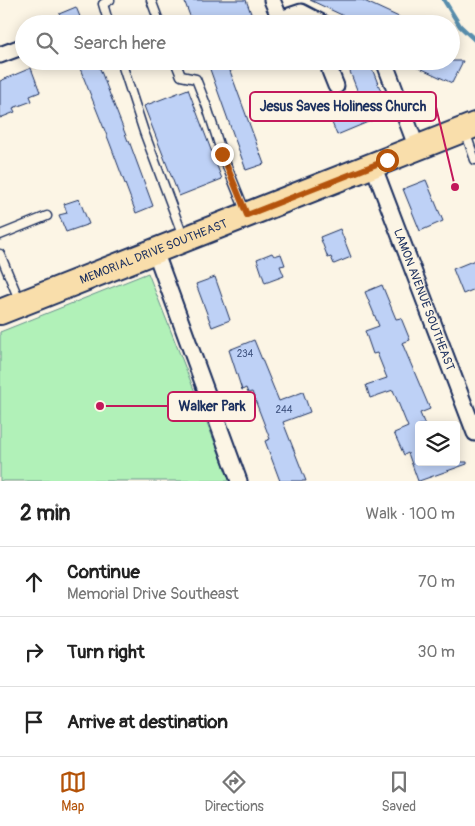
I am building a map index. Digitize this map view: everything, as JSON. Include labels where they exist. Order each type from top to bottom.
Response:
[{"type":"main road","name":"MEMORIAL DRIVE SOUTHEAST","points":[[10,308],[470,127]]},
{"type":"street","points":[[272,0],[279,15]]},
{"type":"street","points":[[286,15],[303,6],[314,15]]},
{"type":"street","points":[[0,55],[15,49]]},
{"type":"street","points":[[331,70],[336,86]]},
{"type":"street","points":[[387,70],[417,148]]},
{"type":"street","name":"LAMON AVENUE SOUTHEAST","points":[[373,165],[475,433]]},
{"type":"street","points":[[155,251],[239,481]]},
{"type":"lane","points":[[106,15],[103,4],[110,0]]},
{"type":"lane","points":[[150,0],[156,15]]},
{"type":"lane","points":[[124,70],[144,132],[184,240]]},
{"type":"lane","points":[[179,70],[181,76],[196,79],[222,154],[247,215]]},
{"type":"lane","points":[[470,127],[475,160]]},
{"type":"lane","points":[[0,235],[48,216]]},
{"type":"lane","points":[[0,254],[10,308]]},
{"type":"green space","points":[[148,273],[230,481],[0,481],[0,332]]},
{"type":"building","points":[[184,0],[246,0],[252,15],[190,15]]},
{"type":"building","points":[[310,0],[362,0],[394,15],[342,15]]},
{"type":"building","points":[[76,7],[79,15],[59,15]]},
{"type":"building","points":[[26,70],[32,70],[40,92],[30,96],[32,101],[13,108],[15,112],[0,118],[0,81]]},
{"type":"building","points":[[81,70],[100,70],[153,206],[136,213]]},
{"type":"building","points":[[210,70],[232,70],[230,71],[264,164],[246,170]]},
{"type":"building","points":[[349,70],[373,70],[384,99],[375,103],[380,117],[337,135],[328,113],[361,100]]},
{"type":"building","points":[[424,70],[458,70],[452,83]]},
{"type":"building","points":[[188,89],[222,179],[179,196],[144,106]]},
{"type":"building","points":[[426,180],[443,221],[420,231],[403,189]]},
{"type":"building","points":[[79,199],[89,224],[66,232],[59,215],[67,213],[64,204]]},
{"type":"building","points":[[340,229],[351,257],[334,264],[331,257],[328,258],[320,237]]},
{"type":"building","points":[[272,253],[274,256],[281,254],[285,265],[280,266],[284,276],[265,283],[257,259]]},
{"type":"building","points":[[475,260],[475,289],[463,294],[453,269]]},
{"type":"building","points":[[215,277],[230,320],[212,327],[196,284]]},
{"type":"building","points":[[382,285],[396,319],[401,318],[410,340],[402,343],[430,409],[420,413],[423,421],[415,421],[415,466],[460,466],[460,462],[467,462],[467,464],[418,481],[408,453],[404,455],[394,433],[408,427],[393,390],[370,398],[366,385],[387,378],[377,353],[373,354],[365,331],[379,326],[365,292]]},
{"type":"building","points":[[254,340],[279,401],[303,392],[310,412],[283,422],[306,481],[280,481],[265,441],[270,439],[252,392],[248,393],[246,388],[242,390],[229,350]]},
{"type":"waterway","points":[[444,0],[453,15]]},
{"type":"waterway","points":[[460,26],[475,40]]},
{"type":"place","name":"Jesus Saves Holiness Church","points":[[455,187]]},
{"type":"place","name":"Walker Park","points":[[100,406]]},
{"type":"route","points":[[222,154],[247,215],[387,160]]}]
